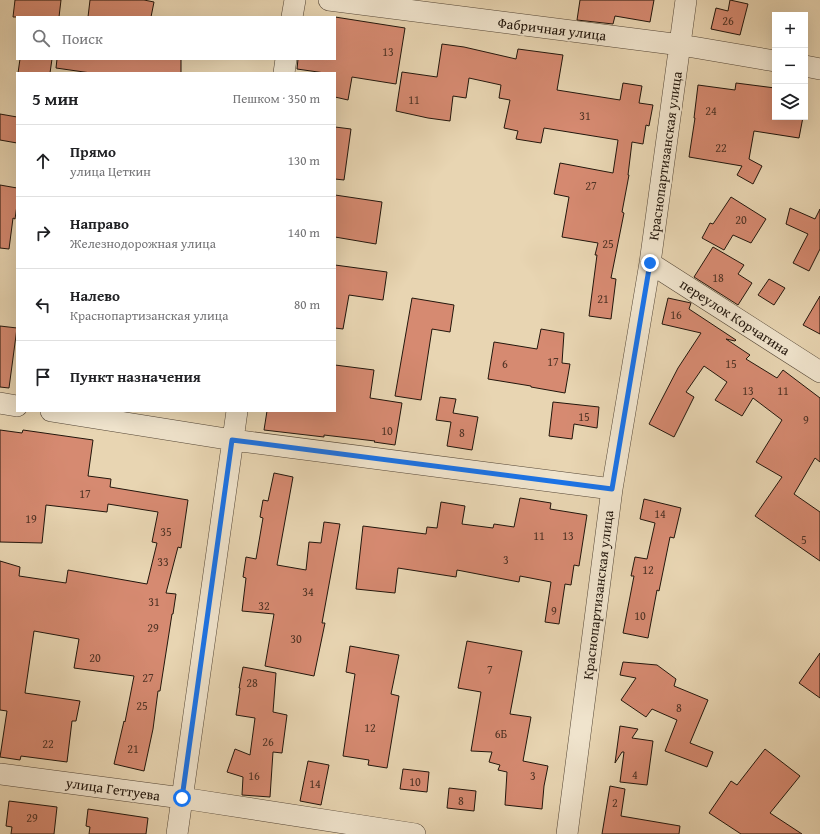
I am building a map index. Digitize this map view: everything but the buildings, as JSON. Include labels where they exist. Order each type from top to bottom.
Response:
[{"type":"street","points":[[292,16],[295,0]]},
{"type":"street","name":"Фабричная улица","points":[[329,0],[681,45],[772,60]]},
{"type":"street","name":"Краснопартизанская улица","points":[[567,834],[612,489],[650,263],[686,0]]},
{"type":"street","points":[[284,72],[286,60]]},
{"type":"street","points":[[808,67],[820,69]]},
{"type":"street","name":"переулок Корчагина","points":[[650,263],[820,372]]},
{"type":"street","points":[[0,403],[16,406]]},
{"type":"street","points":[[57,412],[232,440],[612,489]]},
{"type":"street","points":[[177,834],[237,412]]},
{"type":"street","name":"улица Геттуева","points":[[0,774],[182,798],[415,834]]},
{"type":"route","points":[[182,798],[232,440],[612,489],[650,263]]}]
